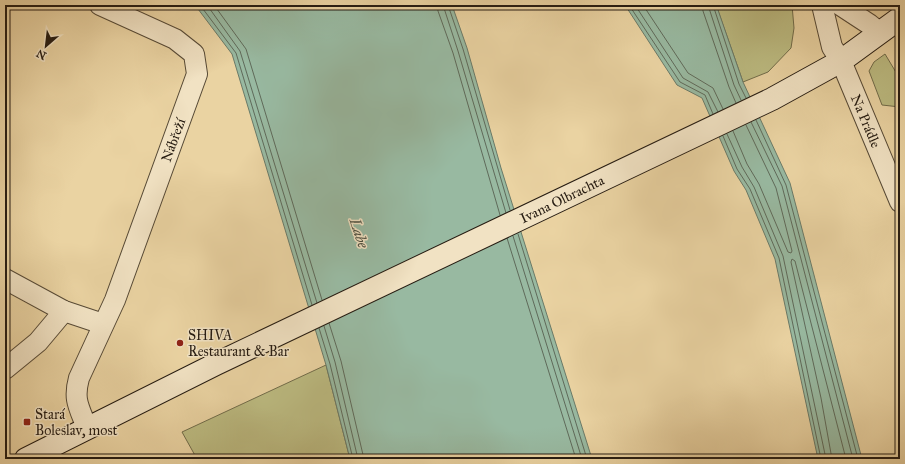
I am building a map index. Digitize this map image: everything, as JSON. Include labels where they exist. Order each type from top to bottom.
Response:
[{"type":"main road","name":"Ivana Olbrachta","points":[[26,459],[216,364],[772,99],[842,61],[900,18]]},
{"type":"street","name":"Nábřeží","points":[[87,428],[76,398],[79,378],[118,293],[197,74],[194,54],[175,39],[100,5]]},
{"type":"street","name":"Na Prádle","points":[[822,5],[832,47],[842,61],[900,202]]},
{"type":"street","points":[[840,5],[880,33]]},
{"type":"street","points":[[5,279],[64,311],[103,324]]},
{"type":"street","points":[[5,369],[38,342],[64,311]]},
{"type":"shaded area","points":[[716,5],[792,5],[794,28],[791,48],[768,72],[743,82]]},
{"type":"shaded area","points":[[885,54],[900,79],[900,107],[882,105],[869,71],[874,62]]},
{"type":"shaded area","points":[[326,365],[350,459],[197,459],[182,432]]},
{"type":"water","name":"Labe","points":[[195,5],[452,5],[467,48],[501,168],[592,459],[350,459],[326,365],[232,54]]},
{"type":"water","points":[[625,5],[716,5],[743,82],[790,183],[862,459],[818,459],[775,259],[746,190],[734,171],[702,98],[677,85]]},
{"type":"place","name":"SHIVA Restaurant & Bar","points":[[180,343]]},
{"type":"place","name":"Stará Boleslav, most","points":[[27,422]]}]
